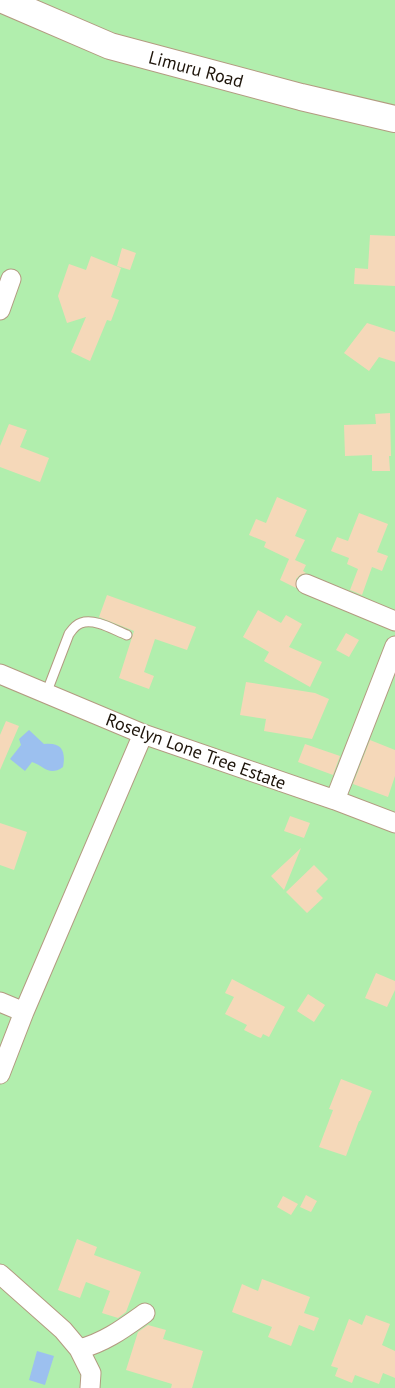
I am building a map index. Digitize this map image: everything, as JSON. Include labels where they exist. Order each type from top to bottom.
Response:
[{"type":"main road","name":"Limuru Road","points":[[3,0],[110,46],[302,97],[395,119]]},
{"type":"street","points":[[0,310],[12,279]]},
{"type":"street","points":[[306,584],[395,621]]},
{"type":"street","points":[[335,800],[395,646]]},
{"type":"street","name":"Roselyn Lone Tree Estate","points":[[0,674],[143,734],[335,800],[395,823]]},
{"type":"street","points":[[0,1074],[24,1012],[143,734]]},
{"type":"street","points":[[0,1002],[24,1012]]},
{"type":"street","points":[[0,1274],[62,1330],[78,1349],[91,1373],[90,1388]]},
{"type":"street","points":[[78,1349],[92,1346],[144,1313]]},
{"type":"lane","points":[[46,694],[69,634],[75,627],[82,622],[96,622],[127,634]]},
{"type":"green space","points":[[0,0],[395,0],[395,1388],[0,1388]]},
{"type":"water","points":[[29,730],[44,744],[59,746],[64,756],[63,767],[50,771],[32,762],[25,771],[10,759],[21,745],[19,739]]},
{"type":"water","points":[[37,1351],[54,1356],[45,1385],[29,1380]]},
{"type":"building","points":[[370,235],[395,236],[395,286],[354,284],[355,268],[368,269]]},
{"type":"building","points":[[122,248],[136,253],[130,270],[117,266]]},
{"type":"building","points":[[91,256],[121,268],[111,297],[119,300],[111,321],[107,320],[90,361],[71,352],[86,317],[67,323],[58,296],[69,264],[86,270]]},
{"type":"building","points":[[367,323],[395,332],[395,362],[379,357],[369,371],[344,353]]},
{"type":"building","points":[[390,413],[390,471],[372,471],[372,455],[345,456],[344,425],[376,424],[375,414]]},
{"type":"building","points":[[9,424],[27,430],[20,447],[49,458],[40,482],[0,467],[0,446]]},
{"type":"building","points":[[277,497],[307,510],[295,536],[305,540],[295,560],[306,565],[303,571],[306,573],[296,579],[296,588],[280,580],[289,559],[264,547],[266,542],[249,535],[256,519],[266,523]]},
{"type":"building","points":[[359,513],[388,524],[377,552],[388,556],[382,571],[372,567],[362,595],[350,590],[358,569],[347,564],[349,558],[331,551],[337,537],[348,541]]},
{"type":"building","points":[[107,595],[196,627],[187,650],[155,639],[144,672],[154,676],[149,689],[119,678],[134,631],[99,617]]},
{"type":"building","points":[[258,610],[281,623],[286,615],[302,624],[289,647],[322,662],[310,687],[264,661],[269,652],[243,637]]},
{"type":"building","points":[[346,633],[359,640],[349,657],[336,650]]},
{"type":"building","points":[[246,682],[315,693],[329,699],[312,739],[264,731],[266,719],[240,715]]},
{"type":"building","points":[[6,721],[19,726],[0,770],[0,735]]},
{"type":"building","points":[[370,740],[395,750],[395,776],[388,797],[353,784]]},
{"type":"building","points":[[305,744],[340,756],[333,775],[298,762]]},
{"type":"building","points":[[290,816],[310,823],[304,838],[284,831]]},
{"type":"building","points":[[0,823],[27,832],[14,870],[0,865]]},
{"type":"building","points":[[301,848],[284,890],[271,876]]},
{"type":"building","points":[[314,865],[328,879],[316,891],[323,898],[307,913],[286,892]]},
{"type":"building","points":[[376,973],[395,981],[395,990],[387,1007],[365,998]]},
{"type":"building","points":[[232,979],[285,1007],[269,1037],[263,1034],[261,1038],[244,1030],[247,1025],[225,1014],[234,997],[225,993]]},
{"type":"building","points":[[308,994],[325,1005],[314,1022],[297,1011]]},
{"type":"building","points":[[341,1079],[372,1091],[346,1156],[319,1147],[333,1110],[329,1109]]},
{"type":"building","points":[[306,1195],[317,1201],[311,1212],[300,1207]]},
{"type":"building","points":[[283,1196],[298,1204],[291,1215],[277,1207]]},
{"type":"building","points":[[77,1239],[97,1247],[94,1255],[141,1272],[126,1312],[118,1318],[102,1313],[110,1291],[86,1282],[80,1298],[58,1290]]},
{"type":"building","points":[[262,1279],[310,1297],[304,1313],[319,1318],[314,1331],[299,1325],[291,1346],[268,1337],[272,1327],[232,1312],[242,1284],[258,1291]]},
{"type":"building","points":[[366,1315],[390,1324],[382,1345],[395,1351],[395,1378],[383,1373],[379,1384],[355,1375],[352,1383],[335,1376],[338,1368],[331,1366],[349,1319],[362,1325]]},
{"type":"building","points":[[148,1325],[166,1330],[163,1339],[203,1351],[192,1388],[171,1388],[172,1384],[126,1370],[138,1332]]}]
